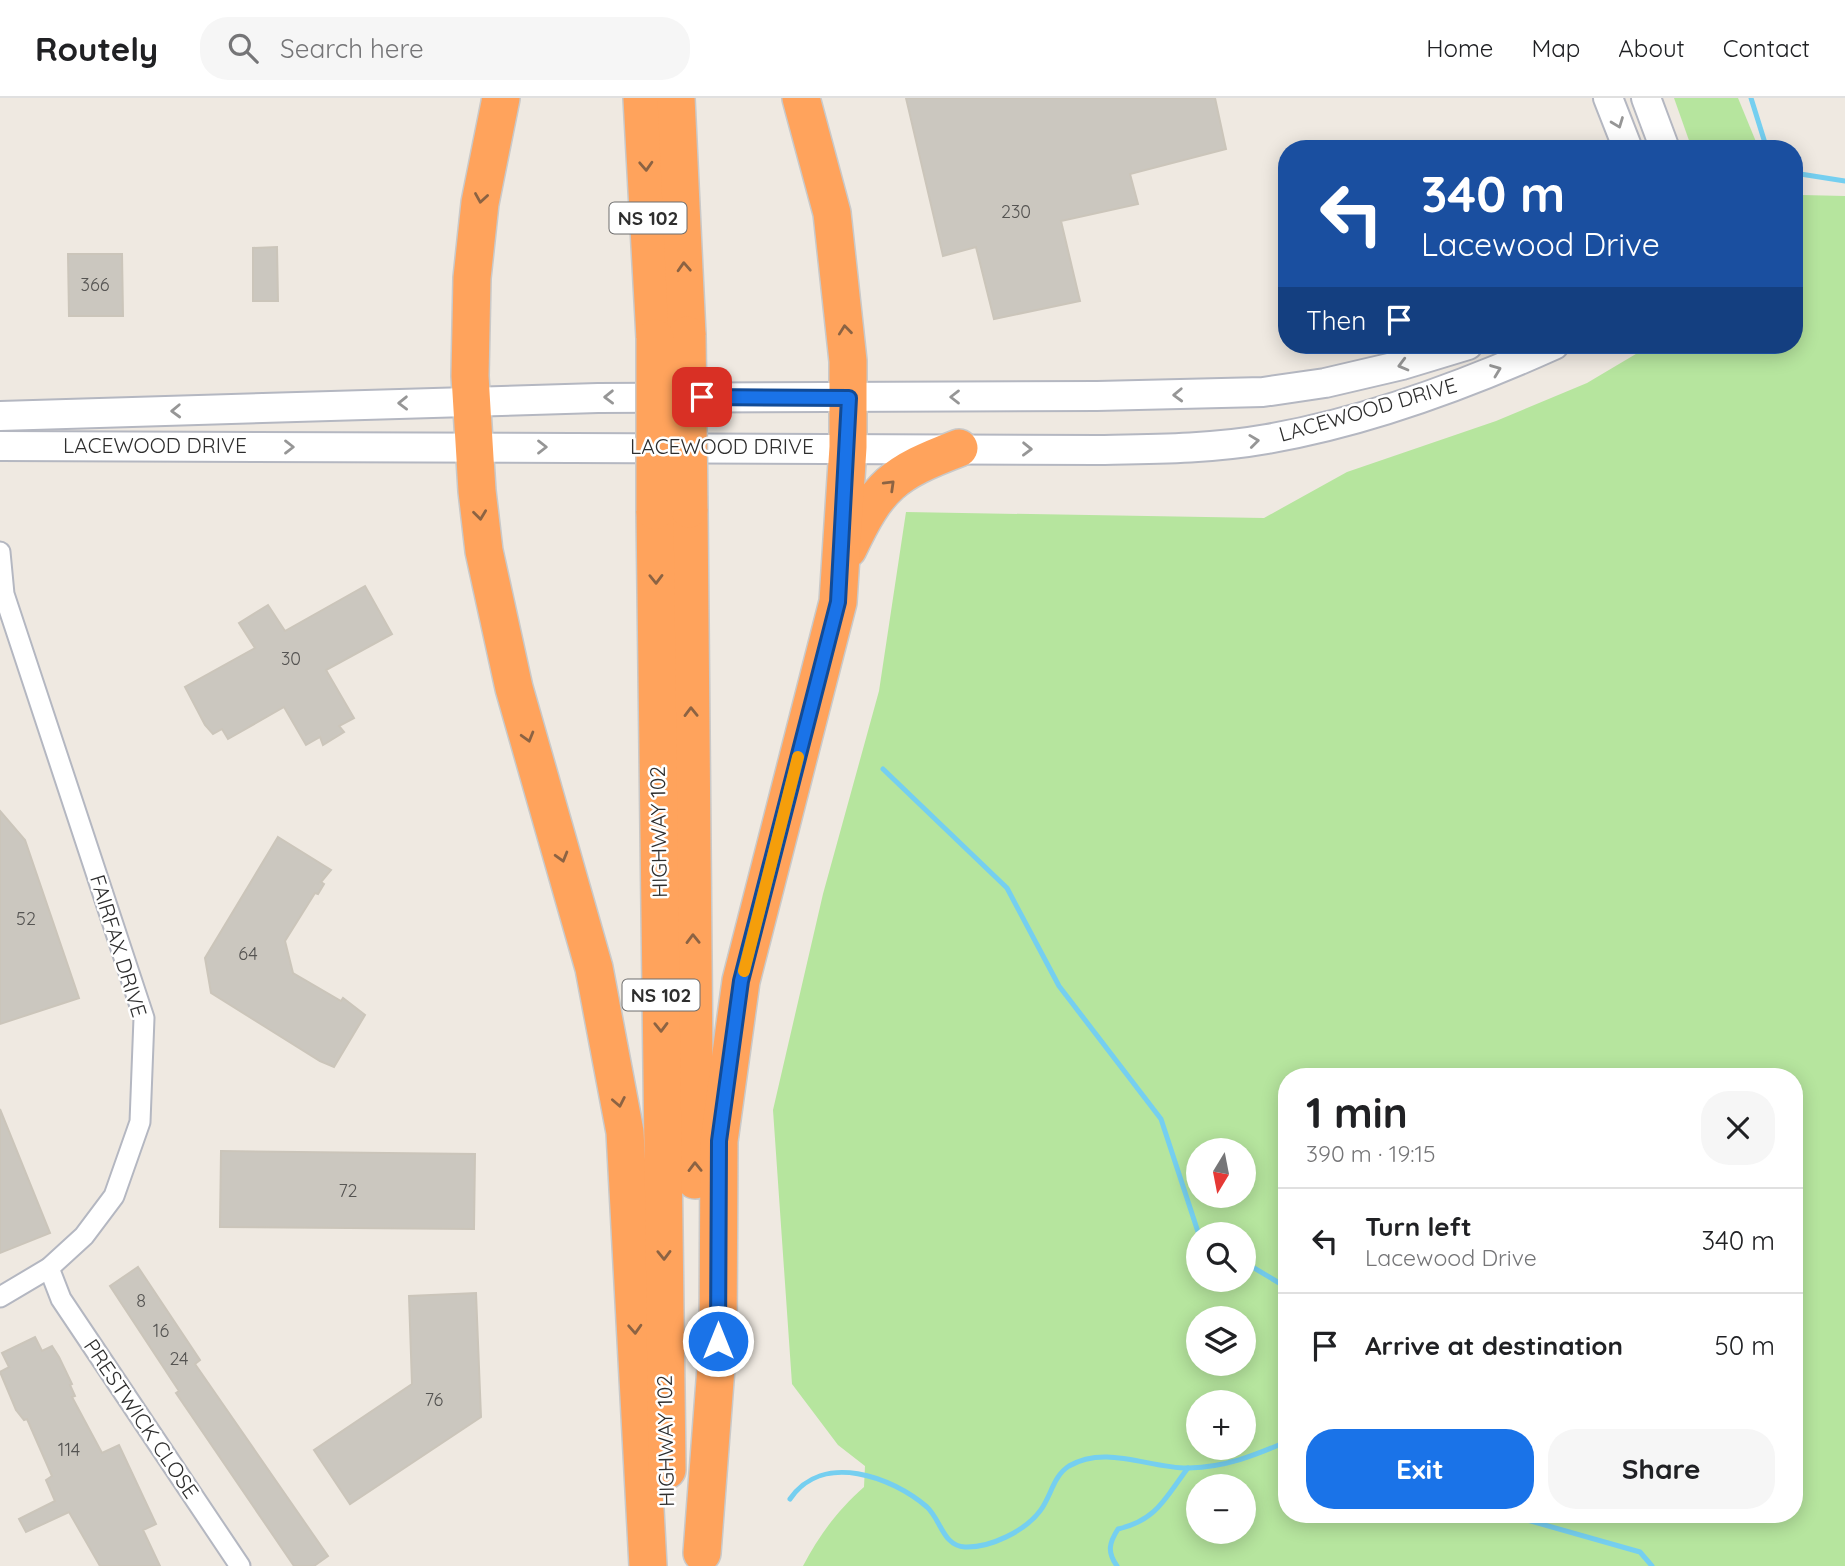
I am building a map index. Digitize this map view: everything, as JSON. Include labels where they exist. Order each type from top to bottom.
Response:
[{"type":"highway","points":[[501,98],[480,203],[472,278],[471,402],[484,551],[514,688],[594,968],[625,1132],[648,1566]]},
{"type":"highway","name":"HIGHWAY 102","points":[[642,98],[671,336]]},
{"type":"highway","name":"HIGHWAY 102","points":[[668,1566],[671,336],[676,98]]},
{"type":"highway","points":[[702,1560],[718,1341],[719,1141],[741,981],[838,602],[842,563],[848,447],[848,361],[832,213],[801,98]]},
{"type":"highway","points":[[842,563],[868,508],[892,481],[913,466],[959,448]]},
{"type":"highway","name":"HIGHWAY 102","points":[[672,510],[702,1560]]},
{"type":"main road","points":[[1608,98],[1624,140]]},
{"type":"main road","points":[[1646,98],[1662,140]]},
{"type":"main road","name":"LACEWOOD DRIVE","points":[[0,416],[680,397],[849,398],[1263,392],[1376,371],[1436,354]]},
{"type":"main road","name":"LACEWOOD DRIVE","points":[[0,446],[1124,450],[1201,447],[1267,439],[1422,398],[1532,354]]},
{"type":"street","name":"FAIRFAX DRIVE","points":[[0,552],[4,594],[144,1018],[140,1122],[114,1196],[84,1236],[49,1268],[0,1297]]},
{"type":"street","name":"PRESTWICK CLOSE","points":[[49,1268],[61,1299],[240,1566]]},
{"type":"green space","points":[[1674,98],[1738,98],[1755,140],[1689,140]]},
{"type":"green space","points":[[1803,195],[1845,196],[1845,1566],[803,1566],[830,1524],[864,1487],[865,1466],[838,1445],[792,1384],[773,1110],[823,894],[879,691],[906,512],[1264,518],[1347,472],[1496,421],[1587,383],[1636,354],[1803,354]]},
{"type":"building","points":[[906,98],[1215,98],[1226,149],[1130,174],[1138,204],[1061,221],[1080,301],[994,319],[976,247],[943,256]]},
{"type":"building","points":[[277,247],[278,301],[253,301],[253,248]]},
{"type":"building","points":[[68,254],[122,254],[123,316],[69,316]]},
{"type":"building","points":[[365,586],[392,634],[326,670],[354,718],[339,726],[344,732],[323,745],[320,737],[306,745],[284,707],[228,739],[222,729],[213,734],[205,725],[185,687],[255,648],[239,623],[268,605],[285,631]]},
{"type":"building","points":[[0,811],[25,840],[79,998],[0,1024]]},
{"type":"building","points":[[278,837],[331,870],[321,882],[324,884],[318,894],[315,893],[285,941],[293,973],[341,1001],[343,998],[365,1015],[334,1067],[211,993],[205,958]]},
{"type":"building","points":[[0,1109],[50,1233],[0,1253]]},
{"type":"building","points":[[221,1151],[475,1154],[474,1229],[220,1227]]},
{"type":"building","points":[[138,1267],[200,1360],[195,1364],[328,1556],[314,1566],[294,1566],[176,1393],[179,1391],[110,1286]]},
{"type":"building","points":[[476,1293],[481,1417],[350,1504],[314,1450],[412,1384],[409,1296]]},
{"type":"building","points":[[35,1337],[42,1351],[52,1346],[59,1357],[72,1384],[70,1385],[75,1396],[72,1397],[102,1453],[119,1445],[156,1524],[143,1530],[160,1566],[100,1566],[69,1512],[26,1532],[19,1519],[55,1501],[46,1480],[52,1476],[27,1419],[24,1420],[16,1410],[0,1372],[9,1367],[2,1353]]},
{"type":"waterway","points":[[1751,98],[1764,140]]},
{"type":"waterway","points":[[1803,174],[1845,181]]},
{"type":"waterway","points":[[883,769],[1007,888],[1059,986],[1161,1119],[1195,1222]]},
{"type":"waterway","points":[[1256,1269],[1278,1282]]},
{"type":"waterway","points":[[790,1499],[804,1484],[820,1476],[858,1474],[895,1486],[912,1496],[932,1512],[952,1542],[958,1546],[975,1547],[1006,1537],[1025,1525],[1040,1511],[1064,1470],[1083,1460],[1113,1457],[1189,1468],[1239,1460],[1278,1445]]},
{"type":"waterway","points":[[1117,1566],[1110,1548],[1118,1529],[1143,1520],[1152,1513],[1188,1468]]},
{"type":"waterway","points":[[1538,1523],[1640,1552],[1652,1566]]},
{"type":"slow traffic","points":[[744,971],[798,757]]},
{"type":"route","points":[[702,397],[849,398],[838,602],[741,981],[719,1141],[718,1341]]}]
